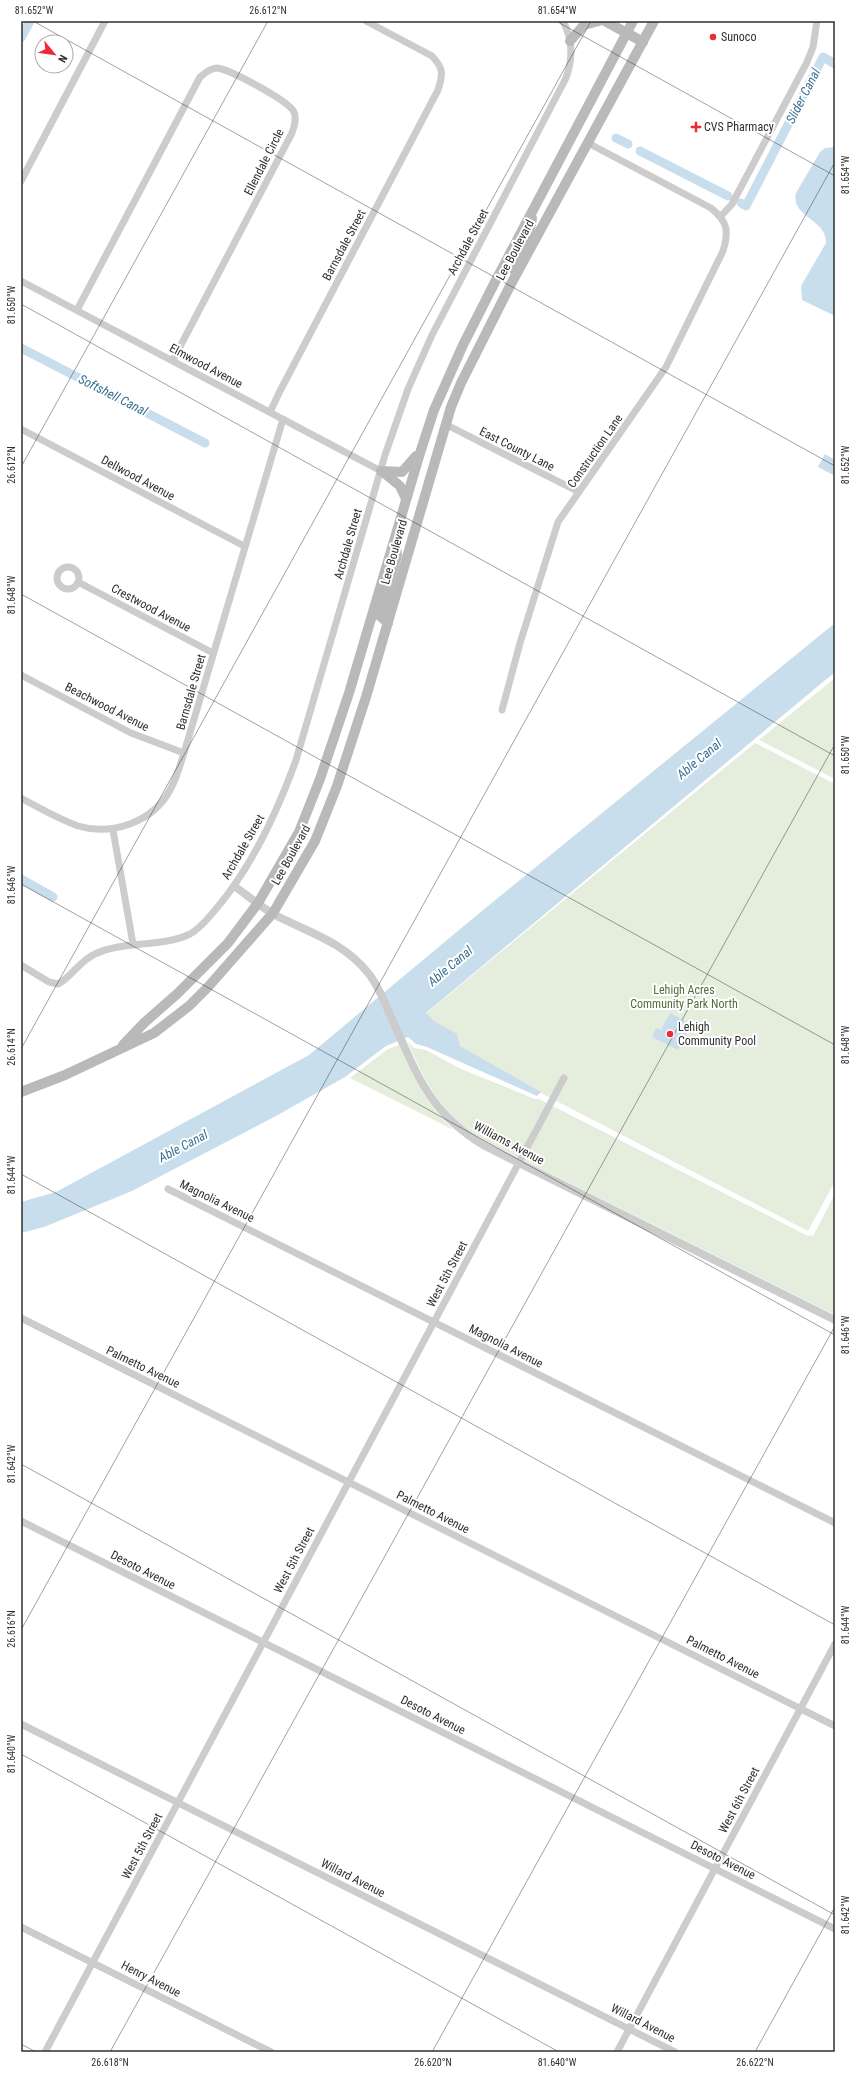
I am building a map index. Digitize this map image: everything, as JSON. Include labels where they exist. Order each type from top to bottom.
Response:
[{"type":"main road","points":[[570,41],[584,26],[599,21]]},
{"type":"main road","points":[[604,21],[643,42]]},
{"type":"main road","points":[[633,21],[651,26]]},
{"type":"main road","name":"Lee Boulevard","points":[[119,1050],[144,1023],[177,994],[228,943],[258,903],[287,855],[308,814],[349,693],[394,538],[431,419],[466,339],[633,21]]},
{"type":"main road","name":"Lee Boulevard","points":[[21,1092],[119,1050],[154,1033],[189,1006],[208,987],[273,913],[303,865],[324,822],[366,697],[445,424],[461,383],[517,274],[651,26]]},
{"type":"main road","points":[[517,274],[514,270],[531,231],[533,212]]},
{"type":"main road","points":[[431,419],[445,424]]},
{"type":"main road","points":[[381,471],[397,473],[405,471],[421,448]]},
{"type":"main road","points":[[381,471],[400,486],[406,499]]},
{"type":"main road","points":[[388,623],[380,616],[397,555],[394,538]]},
{"type":"street","points":[[21,181],[105,21]]},
{"type":"street","name":"Barnsdale Street","points":[[270,412],[438,90],[442,76],[440,65],[432,56],[366,21]]},
{"type":"street","name":"Archdale Street","points":[[21,965],[49,982],[58,984],[65,980],[87,958],[109,949],[170,939],[189,934],[204,923],[234,886],[270,825],[285,792],[296,760],[395,424],[423,354],[566,78],[571,58],[570,41],[563,21]]},
{"type":"street","points":[[588,143],[702,202],[721,216],[732,204],[807,62],[814,47],[817,21]]},
{"type":"street","name":"Ellendale Circle","points":[[77,310],[200,77],[208,70],[216,68],[227,71],[264,89],[287,103],[294,112],[295,124],[292,133],[173,360]]},
{"type":"street","name":"Construction Lane","points":[[502,710],[553,532],[558,522],[666,367],[723,251],[727,237],[726,228],[721,216]]},
{"type":"street","name":"Elmwood Avenue","points":[[21,281],[381,471]]},
{"type":"street","name":"Barnsdale Street","points":[[113,830],[126,826],[147,814],[163,800],[176,778],[283,419]]},
{"type":"street","name":"East County Lane","points":[[445,424],[579,492]]},
{"type":"street","name":"Dellwood Avenue","points":[[21,429],[244,546]]},
{"type":"street","name":"Crestwood Avenue","points":[[78,582],[213,653]]},
{"type":"street","name":"Beachwood Avenue","points":[[21,675],[131,733],[184,753]]},
{"type":"street","points":[[21,798],[79,826],[113,830],[133,944]]},
{"type":"street","name":"Williams Avenue","points":[[234,886],[273,913],[346,950],[356,959],[377,985],[424,1088],[446,1116],[466,1134],[835,1320]]},
{"type":"street","name":"West 5th Street","points":[[45,2052],[564,1078]]},
{"type":"street","name":"Magnolia Avenue","points":[[168,1189],[835,1523]]},
{"type":"street","name":"Palmetto Avenue","points":[[21,1318],[835,1726]]},
{"type":"street","name":"Desoto Avenue","points":[[21,1521],[835,1929]]},
{"type":"street","name":"West 6th Street","points":[[617,2052],[835,1644]]},
{"type":"street","name":"Willard Avenue","points":[[21,1724],[675,2052]]},
{"type":"street","name":"Henry Avenue","points":[[21,1927],[271,2052]]},
{"type":"green space","points":[[835,678],[835,779],[759,740]]},
{"type":"green space","name":"Lehigh Acres Community Park North","points":[[755,743],[835,784],[835,1181],[808,1231],[411,1026]]},
{"type":"green space","points":[[407,1041],[414,1048],[426,1050],[461,1069],[535,1099],[539,1099],[806,1235],[813,1236],[835,1194],[835,1315],[487,1142],[472,1132],[447,1111],[422,1073]]},
{"type":"green space","points":[[399,1045],[428,1101],[444,1121],[454,1130],[350,1078],[388,1049]]},
{"type":"water","points":[[835,147],[835,316],[802,300],[801,286],[826,243],[825,235],[821,228],[798,208],[796,193],[820,152],[825,148]]},
{"type":"water","points":[[825,454],[835,460],[835,476],[818,467]]},
{"type":"water","name":"Able Canal","points":[[835,623],[835,672],[426,1013],[434,1021],[457,1034],[460,1046],[541,1092],[537,1096],[427,1047],[416,1044],[408,1037],[386,1046],[345,1077],[276,1116],[132,1191],[44,1227],[21,1233],[21,1202],[56,1192],[309,1055],[477,915]]},
{"type":"water","name":"Lehigh Community Pool","points":[[670,1013],[691,1024],[678,1050],[652,1037],[656,1028],[661,1030]]},
{"type":"waterway","points":[[21,38],[30,21]]},
{"type":"waterway","name":"Slider Canal","points":[[741,203],[746,206],[823,57],[835,64]]},
{"type":"waterway","name":"Slider Canal","points":[[616,138],[628,144]]},
{"type":"waterway","name":"Slider Canal","points":[[640,151],[728,196]]},
{"type":"waterway","name":"Softshell Canal","points":[[21,348],[205,443]]},
{"type":"waterway","points":[[21,879],[53,897]]},
{"type":"place","name":"Sunoco","points":[[713,37]]},
{"type":"place","name":"CVS Pharmacy","points":[[696,127]]},
{"type":"place","name":"Lehigh Community Pool","points":[[670,1034]]}]
